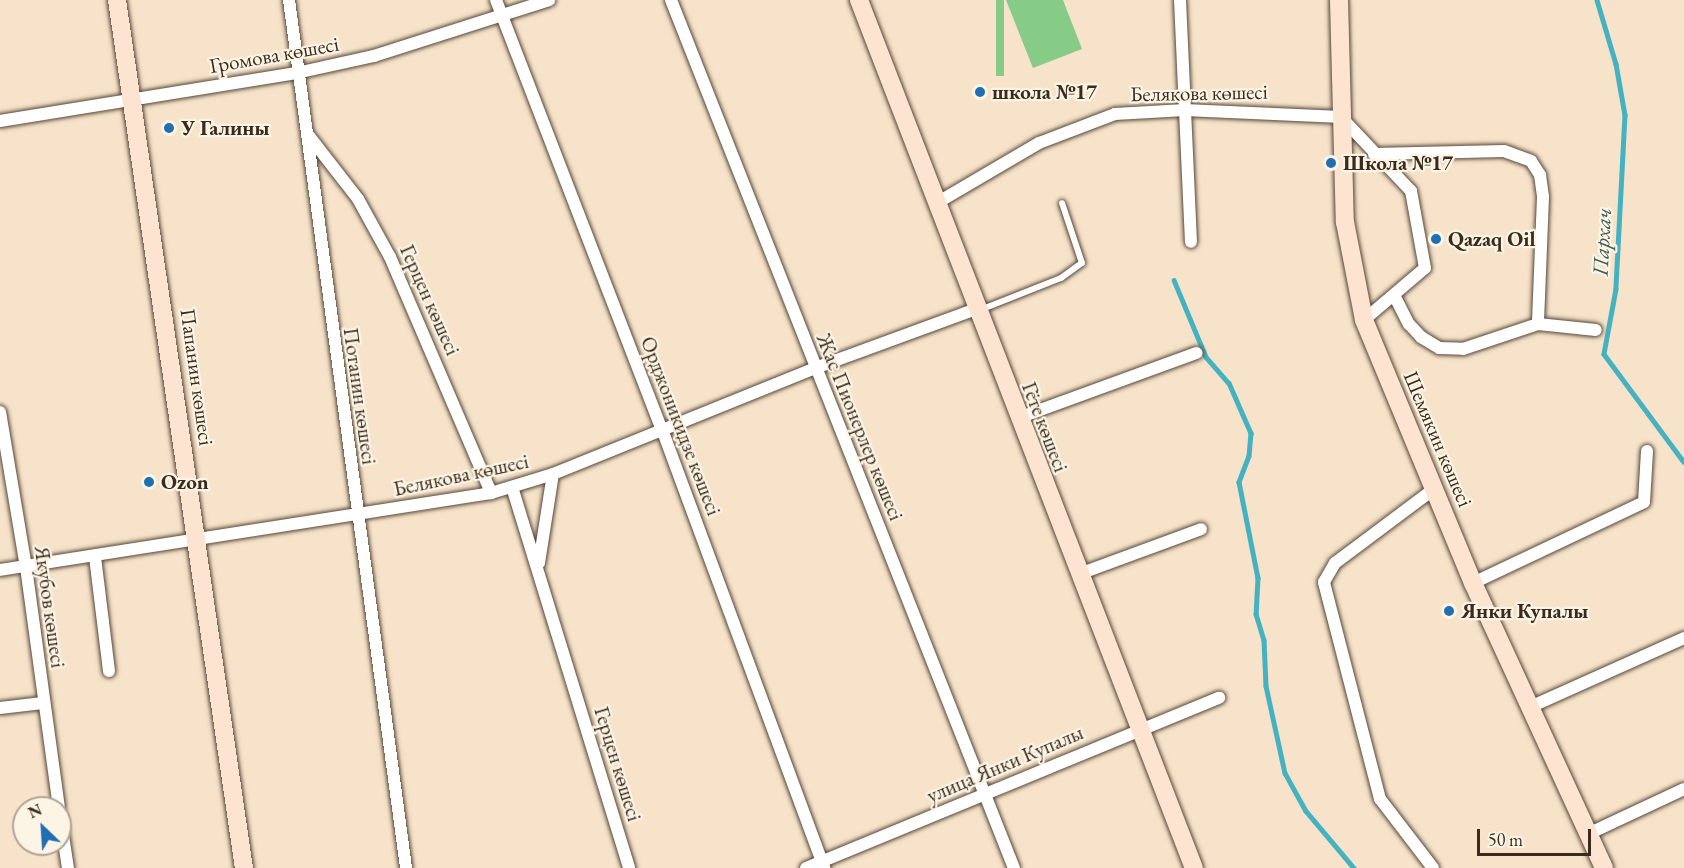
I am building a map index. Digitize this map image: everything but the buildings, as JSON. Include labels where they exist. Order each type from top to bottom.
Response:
[{"type":"main road","name":"Папанин көшесі","points":[[117,0],[134,99],[244,868]]},
{"type":"main road","name":"Гёте көшесі","points":[[859,0],[935,204],[1194,868]]},
{"type":"main road","name":"Шемякин көшесі","points":[[1340,0],[1345,222],[1364,320],[1473,583],[1604,868]]},
{"type":"street","name":"Потанин көшесі","points":[[289,0],[302,72],[309,136],[310,174],[406,868]]},
{"type":"street","name":"Орджоникидзе көшесі","points":[[496,0],[663,432],[823,865]]},
{"type":"street","name":"Громова көшесі","points":[[0,121],[302,72],[374,56],[502,17],[549,0]]},
{"type":"street","name":"Жас Пионерлер көшесі","points":[[671,0],[1014,868]]},
{"type":"street","points":[[1180,0],[1191,242]]},
{"type":"street","name":"Белякова көшесі","points":[[935,204],[1040,143],[1115,114],[1185,110],[1341,117]]},
{"type":"street","points":[[1341,117],[1411,191],[1425,268],[1364,320]]},
{"type":"street","name":"Герцен көшесі","points":[[309,136],[358,199],[390,257],[491,493]]},
{"type":"street","points":[[1374,154],[1504,151],[1531,161],[1540,175],[1543,197],[1538,324]]},
{"type":"street","points":[[1394,295],[1409,324],[1421,337],[1439,348],[1463,349],[1538,324],[1596,330]]},
{"type":"street","name":"Белякова көшесі","points":[[0,570],[357,517],[491,493],[553,474],[663,432],[815,368],[976,310]]},
{"type":"street","points":[[1018,418],[1197,353]]},
{"type":"street","name":"Якубов көшесі","points":[[0,414],[26,567],[57,796]]},
{"type":"street","points":[[1473,583],[1644,502],[1647,452]]},
{"type":"street","points":[[538,567],[553,474]]},
{"type":"street","name":"Герцен көшесі","points":[[512,487],[629,868]]},
{"type":"street","points":[[1433,868],[1380,799],[1324,582],[1335,563],[1434,489]]},
{"type":"street","points":[[1079,574],[1201,529]]},
{"type":"street","points":[[95,557],[109,671]]},
{"type":"street","points":[[1530,707],[1684,638]]},
{"type":"street","name":"улица Янки Купалы","points":[[806,868],[823,865],[1139,729],[1219,698]]},
{"type":"street","points":[[0,708],[43,703]]},
{"type":"street","points":[[1588,834],[1684,789]]},
{"type":"lane","points":[[976,310],[1061,278],[1082,263],[1062,203]]},
{"type":"green space","points":[[996,0],[1004,0],[1004,76],[996,76]]},
{"type":"green space","points":[[1006,0],[1063,0],[1082,49],[1033,68]]},
{"type":"waterway","name":"Пархач","points":[[1597,0],[1616,64],[1625,115],[1616,289],[1604,354],[1684,462]]},
{"type":"waterway","points":[[1174,280],[1206,357],[1229,383],[1251,433],[1249,456],[1239,482],[1258,578],[1256,614],[1264,640],[1266,686],[1285,773],[1306,811],[1354,868]]},
{"type":"place","name":"школа №17","points":[[980,92]]},
{"type":"place","name":"У Галины","points":[[169,128]]},
{"type":"place","name":"Школа №17","points":[[1331,163]]},
{"type":"place","name":"Qazaq Oil","points":[[1436,239]]},
{"type":"place","name":"Ozon","points":[[149,482]]},
{"type":"place","name":"Янки Купалы","points":[[1449,611]]}]
